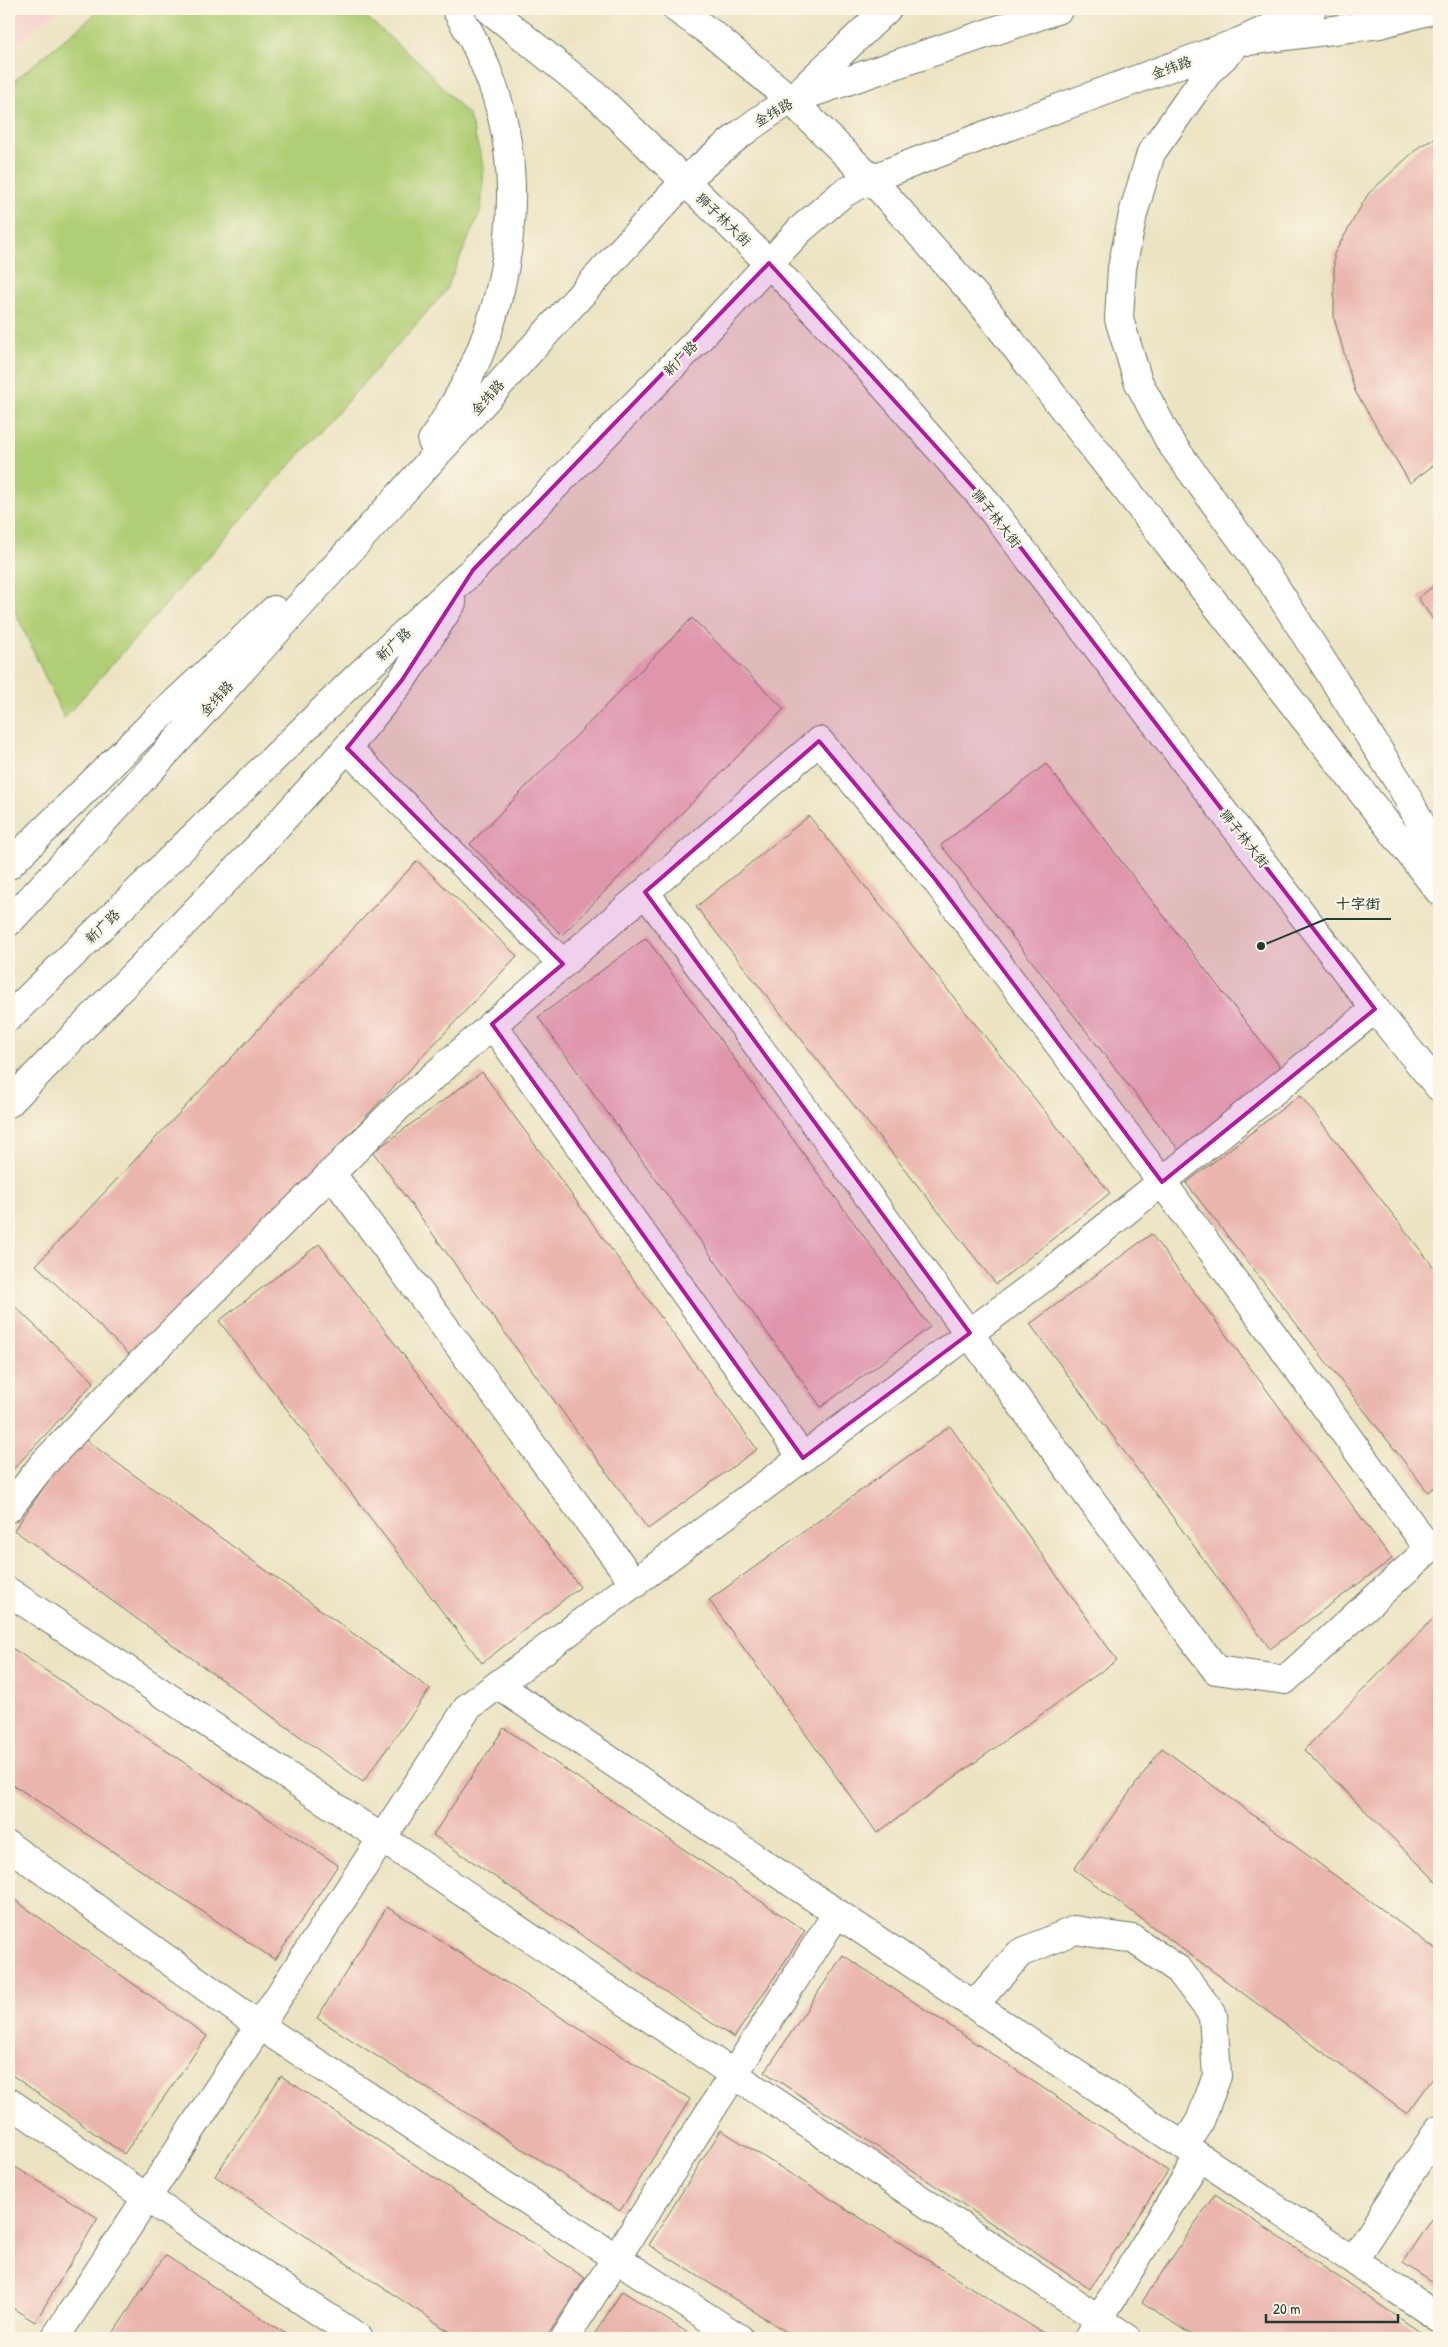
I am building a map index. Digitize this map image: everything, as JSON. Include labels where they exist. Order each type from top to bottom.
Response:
[{"type":"street","points":[[9,865],[149,727],[402,491],[468,379],[489,329],[504,277],[511,194],[506,146],[496,96],[476,44],[456,9]]},
{"type":"street","name":"狮子林大街","points":[[490,9],[599,98],[769,262],[869,370],[981,496],[1375,1009],[1439,1087]]},
{"type":"street","points":[[677,9],[715,36],[791,100],[871,179],[978,299],[1439,891]]},
{"type":"street","points":[[791,100],[887,9]]},
{"type":"street","name":"金纬路","points":[[9,922],[156,766],[402,491],[684,181],[735,136],[761,117],[791,100],[1059,9]]},
{"type":"street","name":"金纬路","points":[[769,262],[823,208],[842,194],[871,179],[1239,42],[1312,9]]},
{"type":"street","points":[[1434,9],[1380,24],[1239,42],[1209,72],[1151,153],[1133,214],[1122,268],[1119,319],[1138,381],[1170,442],[1271,580],[1403,789],[1439,859]]},
{"type":"street","name":"新广路","points":[[9,1017],[356,678],[473,570],[697,341],[769,262]]},
{"type":"street","points":[[9,1103],[257,848],[347,748],[402,680],[473,570]]},
{"type":"street","points":[[9,1508],[51,1456],[398,1107],[492,1024],[819,741],[935,878],[1162,1182],[1429,1549],[1285,1680],[1216,1670],[645,892]]},
{"type":"street","points":[[347,748],[563,964]]},
{"type":"street","points":[[56,2338],[468,1707],[1042,1279],[1375,1009]]},
{"type":"street","points":[[492,1024],[803,1458]]},
{"type":"street","points":[[332,1173],[635,1584]]},
{"type":"street","points":[[9,1592],[382,1839],[733,2075],[1094,2329],[1127,2338]]},
{"type":"street","points":[[498,1685],[1439,2318]]},
{"type":"street","points":[[9,1846],[260,2026],[738,2338]]},
{"type":"street","points":[[565,2338],[837,1913]]},
{"type":"street","points":[[974,2005],[1020,1953],[1075,1930],[1133,1939],[1179,1970],[1213,2015],[1217,2076],[1200,2121],[1192,2152],[1094,2329]]},
{"type":"street","points":[[9,2102],[147,2198],[359,2338]]},
{"type":"street","points":[[1353,2260],[1439,2129]]},
{"type":"highlighted area","points":[[769,263],[981,496],[1375,1009],[1162,1182],[935,879],[819,741],[645,892],[970,1333],[803,1458],[492,1024],[563,964],[347,748],[402,680],[473,570]]},
{"type":"shaded area","points":[[9,9],[59,9],[9,49]]},
{"type":"green space","points":[[101,9],[357,9],[423,66],[469,116],[484,167],[481,210],[445,292],[64,718],[9,598],[9,85]]},
{"type":"building","points":[[1439,137],[1439,461],[1410,483],[1355,391],[1334,318],[1334,254],[1368,194],[1420,146]]},
{"type":"building","points":[[1439,582],[1439,628],[1418,598]]},
{"type":"building","points":[[692,618],[784,709],[562,935],[470,844]]},
{"type":"building","points":[[1046,764],[1286,1074],[1182,1154],[941,845]]},
{"type":"building","points":[[809,816],[1110,1193],[996,1284],[696,907]]},
{"type":"building","points":[[417,861],[517,956],[136,1361],[36,1265]]},
{"type":"building","points":[[646,938],[930,1327],[821,1407],[538,1017]]},
{"type":"building","points":[[482,1072],[757,1449],[648,1529],[373,1152]]},
{"type":"building","points":[[1300,1095],[1439,1274],[1439,1483],[1428,1492],[1186,1183]]},
{"type":"building","points":[[1151,1234],[1392,1559],[1270,1649],[1030,1324]]},
{"type":"building","points":[[319,1244],[580,1587],[482,1663],[219,1321]]},
{"type":"building","points":[[9,1301],[94,1382],[9,1474]]},
{"type":"building","points":[[950,1426],[1117,1660],[877,1833],[709,1600]]},
{"type":"building","points":[[80,1436],[430,1689],[363,1782],[14,1530]]},
{"type":"building","points":[[1439,1613],[1439,1884],[1304,1750]]},
{"type":"building","points":[[9,1646],[338,1865],[275,1960],[9,1782]]},
{"type":"building","points":[[504,1728],[805,1931],[734,2038],[433,1835]]},
{"type":"building","points":[[1162,1748],[1439,1952],[1439,2070],[1407,2114],[1074,1869]]},
{"type":"building","points":[[9,1896],[207,2036],[124,2154],[9,2073]]},
{"type":"building","points":[[387,1907],[690,2099],[620,2211],[317,2018]]},
{"type":"building","points":[[843,1955],[1168,2171],[1090,2289],[765,2072]]},
{"type":"building","points":[[281,2076],[585,2278],[546,2338],[459,2338],[215,2176]]},
{"type":"building","points":[[721,2130],[1051,2338],[796,2338],[649,2245]]},
{"type":"building","points":[[9,2163],[98,2218],[35,2322],[9,2306]]},
{"type":"building","points":[[1215,2194],[1429,2338],[1196,2338],[1142,2302]]},
{"type":"building","points":[[1437,2212],[1439,2213],[1439,2287],[1403,2263]]},
{"type":"building","points":[[165,2255],[292,2338],[110,2338]]},
{"type":"building","points":[[622,2291],[696,2338],[592,2338]]},
{"type":"place","name":"十字街","points":[[1261,946]]}]
